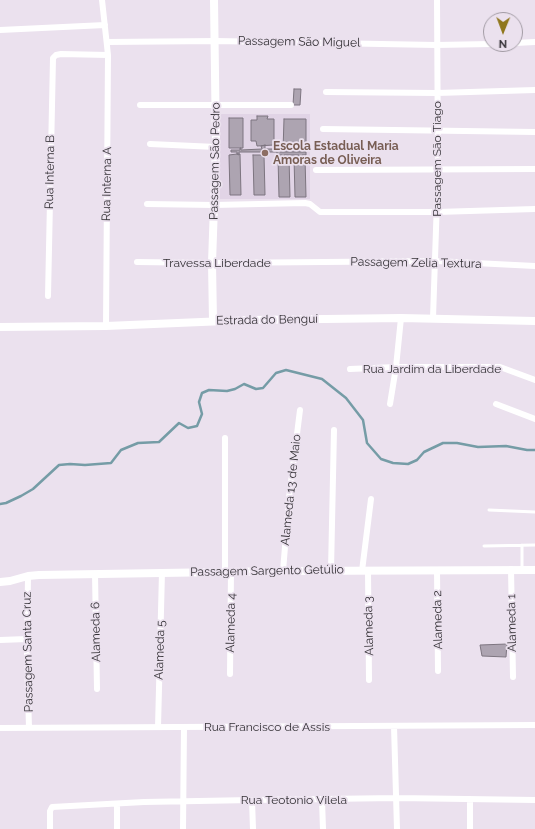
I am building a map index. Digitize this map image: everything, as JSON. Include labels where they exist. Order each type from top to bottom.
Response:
[{"type":"street","name":"Rua Interna A","points":[[102,0],[108,55],[106,326]]},
{"type":"street","name":"Passagem São Pedro","points":[[212,321],[212,263],[216,146],[216,41],[214,0]]},
{"type":"street","name":"Passagem São Tiago","points":[[433,318],[438,170],[436,45],[437,0]]},
{"type":"street","points":[[0,30],[105,25]]},
{"type":"street","name":"Passagem São Miguel","points":[[107,42],[216,41],[436,45],[483,44]]},
{"type":"street","points":[[523,43],[535,42]]},
{"type":"street","name":"Rua Interna B","points":[[48,296],[53,58],[56,55],[61,54],[108,55]]},
{"type":"street","points":[[326,92],[437,93],[535,90]]},
{"type":"street","points":[[140,105],[292,105]]},
{"type":"street","points":[[323,129],[535,132]]},
{"type":"street","points":[[150,144],[216,146]]},
{"type":"street","points":[[316,170],[535,169]]},
{"type":"street","points":[[147,204],[214,205],[305,202],[320,212],[437,212],[535,209]]},
{"type":"street","name":"Passagem Zelia Textura","points":[[296,262],[435,261],[535,266]]},
{"type":"street","name":"Travessa Liberdade","points":[[137,262],[296,262]]},
{"type":"street","points":[[390,404],[396,367],[401,318]]},
{"type":"street","name":"Estrada do Benguí","points":[[0,327],[106,326],[212,321],[401,318],[535,321]]},
{"type":"street","name":"Rua Jardim da Liberdade","points":[[350,369],[396,367],[500,367],[535,380]]},
{"type":"street","points":[[496,404],[535,419]]},
{"type":"street","name":"Alameda 13 de Maio","points":[[283,571],[289,498],[300,410]]},
{"type":"street","points":[[331,570],[334,430]]},
{"type":"street","name":"Alameda 4","points":[[225,438],[230,674]]},
{"type":"street","name":"Alameda 3","points":[[369,680],[365,571],[371,499]]},
{"type":"street","name":"Alameda 2","points":[[437,570],[438,670]]},
{"type":"street","name":"Alameda 1","points":[[511,570],[513,677]]},
{"type":"street","name":"Passagem Sargento Getúlio","points":[[0,582],[39,575],[162,572],[535,570]]},
{"type":"street","name":"Alameda 5","points":[[158,727],[162,572]]},
{"type":"street","name":"Alameda 6","points":[[94,574],[97,690]]},
{"type":"street","name":"Passagem Santa Cruz","points":[[28,576],[27,639],[29,728]]},
{"type":"street","points":[[0,640],[27,639]]},
{"type":"street","name":"Rua Francisco de Assis","points":[[0,728],[535,725]]},
{"type":"street","points":[[394,726],[397,829]]},
{"type":"street","points":[[183,829],[184,727]]},
{"type":"street","name":"Rua Teotonio Vilela","points":[[50,829],[50,811],[52,808],[117,804],[183,801],[397,798],[535,800]]},
{"type":"street","points":[[470,799],[470,829]]},
{"type":"street","points":[[252,800],[253,829]]},
{"type":"street","points":[[322,800],[323,829]]},
{"type":"street","points":[[117,804],[117,829]]},
{"type":"lane","points":[[489,510],[535,512]]},
{"type":"lane","points":[[522,545],[522,570]]},
{"type":"lane","points":[[484,546],[535,545]]},
{"type":"shaded area","name":"Escola Estadual Maria Amoras de Oliveira","points":[[220,114],[310,114],[310,199],[220,199]]},
{"type":"building","points":[[294,89],[301,89],[300,105],[293,105]]},
{"type":"building","points":[[257,116],[268,116],[267,119],[274,119],[274,145],[257,146],[256,141],[251,141],[251,120],[257,120]]},
{"type":"building","points":[[229,118],[243,118],[243,148],[229,148]]},
{"type":"building","points":[[284,119],[306,119],[306,151],[283,151]]},
{"type":"building","points":[[265,145],[265,149],[280,149],[280,152],[306,152],[306,155],[299,157],[299,155],[284,155],[284,157],[282,157],[282,155],[277,155],[277,152],[267,152],[267,156],[264,156],[266,152],[239,152],[239,155],[237,152],[231,152],[231,150],[240,150],[240,148],[241,150],[262,149],[261,146]]},
{"type":"building","points":[[240,154],[241,195],[230,195],[229,155]]},
{"type":"building","points":[[253,155],[264,155],[265,195],[254,195]]},
{"type":"building","points":[[278,157],[289,157],[290,197],[279,197]]},
{"type":"building","points":[[294,157],[305,157],[306,197],[295,197]]},
{"type":"building","points":[[507,644],[506,657],[482,656],[480,645]]},
{"type":"waterway","points":[[0,504],[6,503],[33,489],[59,465],[111,463],[121,450],[138,443],[159,442],[179,423],[188,428],[197,426],[202,414],[199,402],[202,393],[209,390],[227,391],[244,384],[256,389],[263,388],[276,373],[286,370],[322,379],[346,398],[363,420],[367,443],[381,459],[393,463],[408,464],[417,460],[424,452],[443,443],[457,443],[478,447],[506,446],[535,450]]},
{"type":"place","name":"Escola Estadual Maria Amoras de Oliveira","points":[[265,153]]}]
